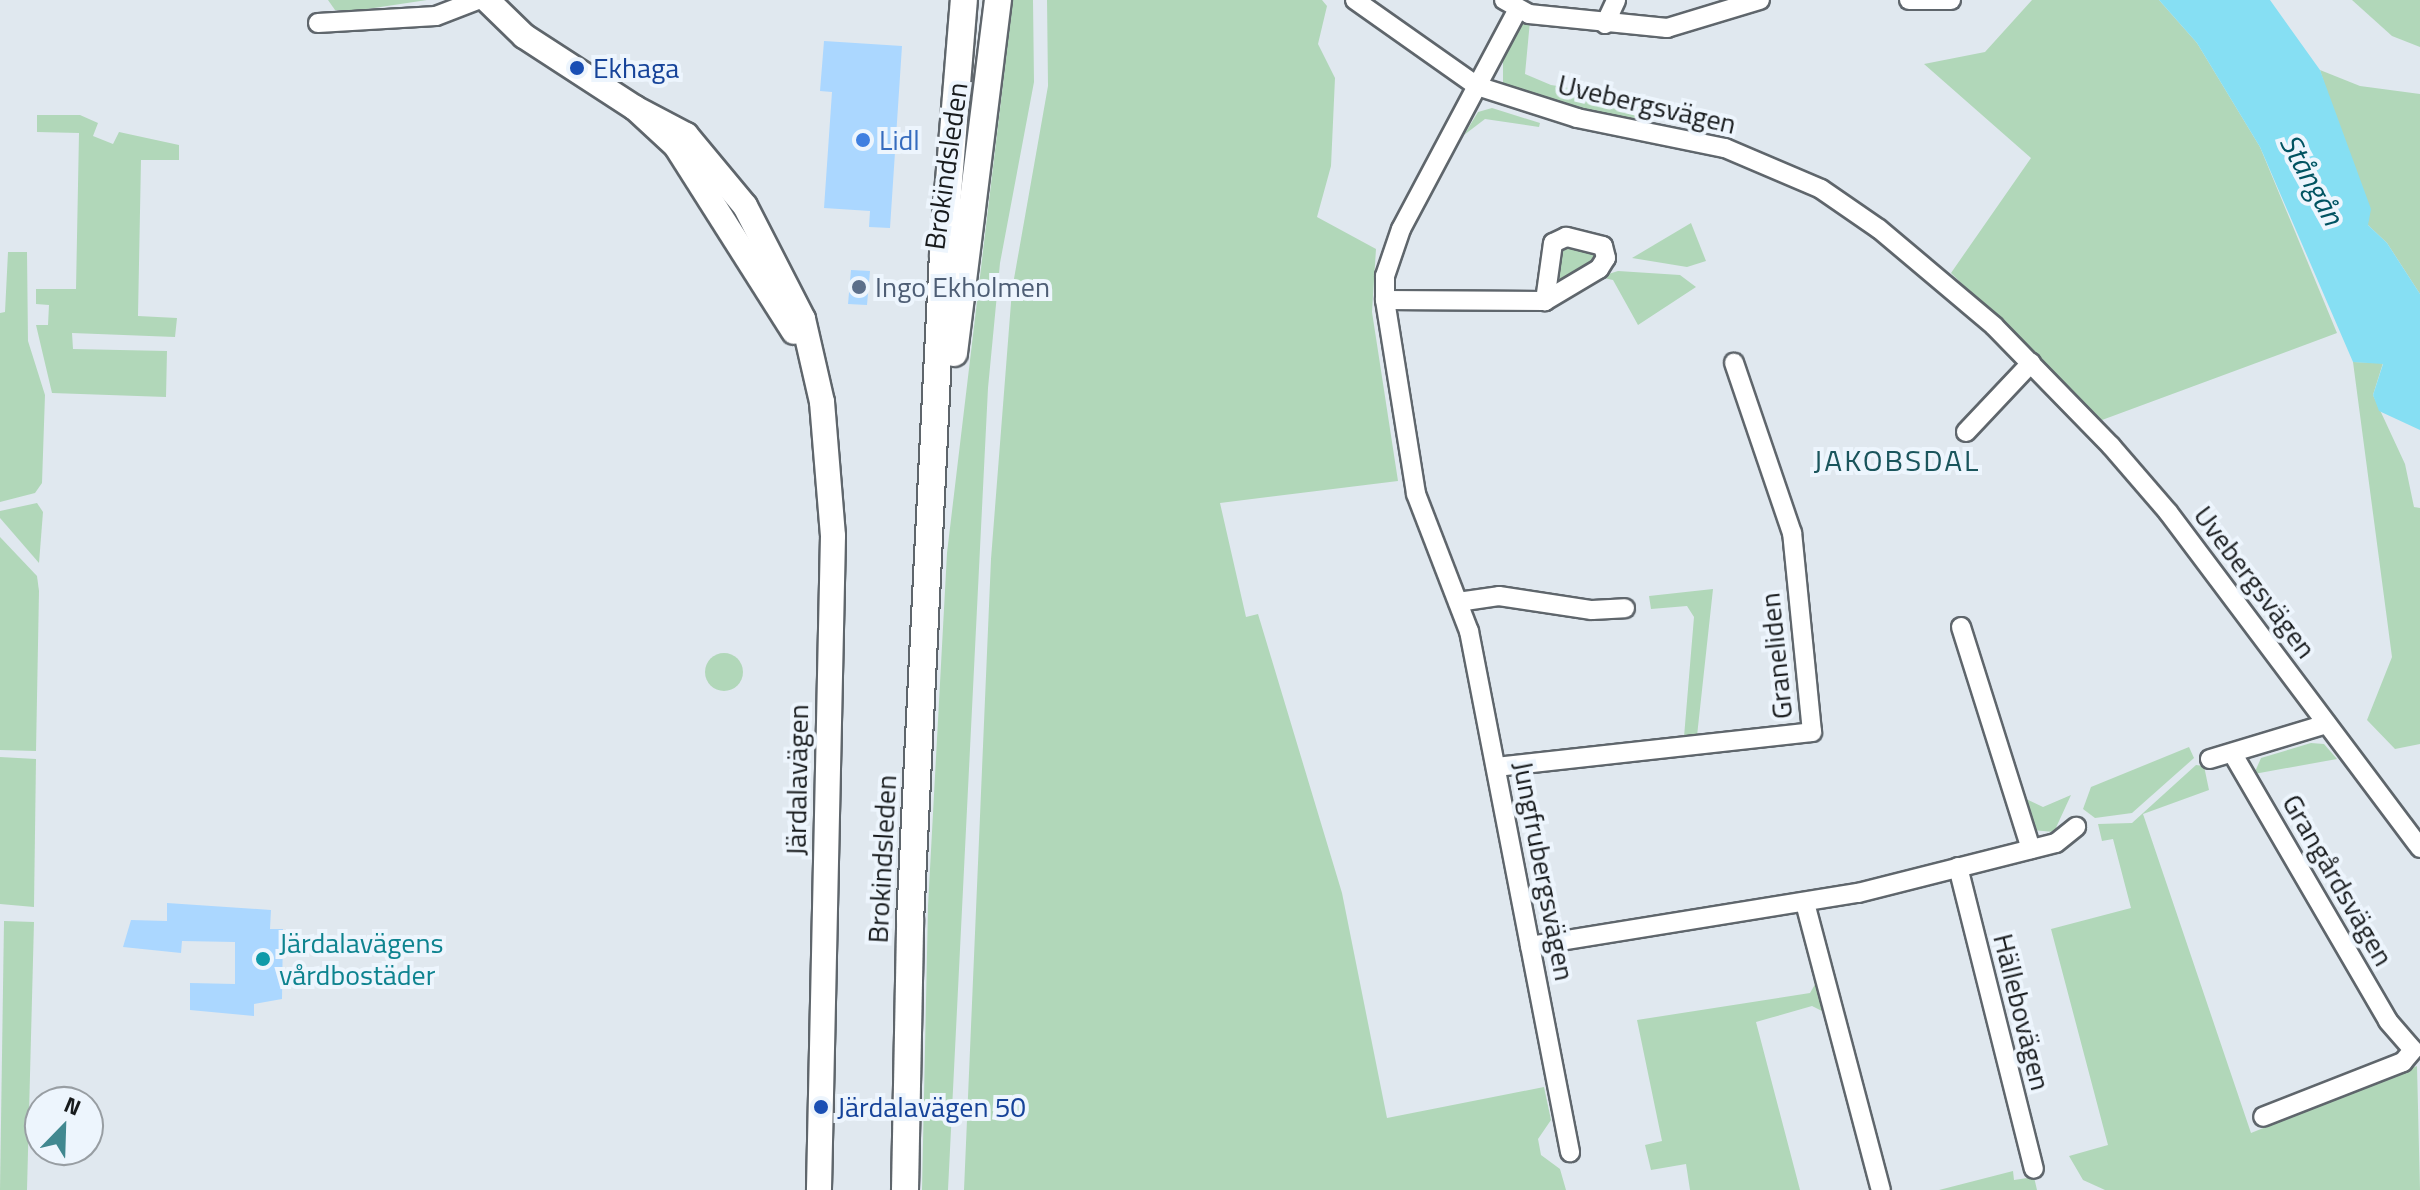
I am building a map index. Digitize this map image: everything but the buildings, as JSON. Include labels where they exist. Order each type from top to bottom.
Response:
[{"type":"main road","name":"Brokindsleden","points":[[905,1190],[910,921],[930,531],[964,0]]},
{"type":"main road","name":"Brokindsleden","points":[[930,531],[998,0]]},
{"type":"street","points":[[318,23],[436,16],[478,0]]},
{"type":"street","name":"Järdalavägen","points":[[487,0],[524,36],[556,53],[635,108],[701,179],[816,373],[833,486],[819,1190]]},
{"type":"street","name":"Järdalavägen","points":[[507,0],[556,53]]},
{"type":"street","name":"Uvebergsvägen","points":[[1355,0],[1477,86],[1577,118],[1725,148],[1821,189],[1931,270],[2031,363],[2168,512],[2420,848]]},
{"type":"street","points":[[1605,24],[1616,0]]},
{"type":"street","points":[[1511,4],[1605,24],[1685,26],[1760,0]]},
{"type":"street","points":[[1909,0],[1951,0]]},
{"type":"street","name":"Jungfrubergsvägen","points":[[1511,4],[1477,86],[1401,229],[1385,276],[1385,300],[1416,494],[1458,602],[1496,767],[1570,1152]]},
{"type":"street","points":[[1385,300],[1545,301]]},
{"type":"street","name":"Graneliden","points":[[1496,767],[1812,732],[1792,533],[1734,363]]},
{"type":"street","points":[[1966,432],[2031,363]]},
{"type":"street","points":[[1458,602],[1499,596],[1592,610],[1625,608]]},
{"type":"street","points":[[1961,627],[2031,849]]},
{"type":"street","points":[[2210,759],[2234,756],[2327,724]]},
{"type":"street","name":"Grangårdsvägen","points":[[2234,756],[2388,1021],[2413,1050],[2403,1062],[2263,1117]]},
{"type":"street","points":[[1530,946],[1805,903],[2056,843],[2076,827]]},
{"type":"street","name":"Hällebovägen","points":[[1958,867],[2034,1169]]},
{"type":"street","points":[[1805,903],[1881,1190]]},
{"type":"green space","points":[[328,0],[427,0],[354,11],[335,10]]},
{"type":"green space","points":[[1013,0],[1033,0],[1034,82],[1000,263],[988,388],[948,1190],[922,1190],[928,906],[947,553]]},
{"type":"green space","points":[[1047,0],[1322,0],[1327,6],[1318,44],[1335,78],[1331,166],[1317,217],[1376,249],[1372,312],[1398,481],[1220,503],[1246,617],[1258,614],[1342,893],[1387,1118],[1544,1087],[1551,1120],[1538,1139],[1541,1155],[1560,1169],[1566,1190],[964,1190],[991,559],[1012,290],[1048,86]]},
{"type":"green space","points":[[2032,0],[2159,0],[2197,43],[2260,147],[2337,333],[2102,420],[1951,273],[2031,158],[1924,64],[1985,52]]},
{"type":"green space","points":[[2352,0],[2420,0],[2420,47],[2392,36]]},
{"type":"green space","points":[[1530,21],[1525,74],[1551,85],[1658,102],[1642,121],[1553,103],[1503,84],[1503,55],[1520,26]]},
{"type":"green space","points":[[2320,70],[2360,86],[2420,94],[2420,294],[2387,243],[2368,225]]},
{"type":"green space","points":[[1492,108],[1540,123],[1539,127],[1485,119],[1464,135],[1478,112]]},
{"type":"green space","points":[[37,115],[80,115],[98,123],[93,136],[113,144],[119,132],[179,145],[179,160],[141,160],[138,316],[177,318],[175,337],[72,333],[73,349],[167,351],[166,397],[52,393],[36,325],[48,325],[49,305],[36,304],[36,289],[76,289],[79,133],[37,132]]},
{"type":"green space","points":[[1691,223],[1706,261],[1687,267],[1632,258]]},
{"type":"green space","points":[[1566,244],[1592,248],[1596,259],[1560,282],[1557,253]]},
{"type":"green space","points":[[8,252],[27,252],[28,341],[45,395],[42,483],[35,493],[0,502],[0,313],[5,312]]},
{"type":"green space","points":[[1618,271],[1680,275],[1696,287],[1638,325],[1613,280],[1599,277]]},
{"type":"green space","points":[[2353,362],[2383,363],[2373,395],[2405,464],[2414,507],[2420,508],[2420,744],[2395,749],[2367,720],[2392,657]]},
{"type":"green space","points":[[37,503],[43,512],[39,563],[0,518],[0,511]]},
{"type":"green space","points":[[0,537],[37,576],[36,751],[0,750]]},
{"type":"green space","points":[[1713,589],[1697,736],[1684,737],[1694,617],[1687,606],[1651,609],[1649,596]]},
{"type":"green space","points":[[724,653],[737,659],[743,672],[737,685],[724,691],[711,685],[705,672],[711,659]]},
{"type":"green space","points":[[2311,743],[2324,744],[2337,759],[2254,774],[2261,758]]},
{"type":"green space","points":[[2189,747],[2194,758],[2132,813],[2095,818],[2083,809],[2091,787]]},
{"type":"green space","points":[[0,757],[36,759],[34,907],[0,904]]},
{"type":"green space","points":[[2196,765],[2204,766],[2209,790],[2143,814],[2251,1133],[2417,1066],[2420,1190],[2105,1190],[2083,1180],[2069,1156],[2108,1145],[2051,929],[2131,908],[2113,839],[2102,841],[2098,824],[2132,823]]},
{"type":"green space","points":[[2071,795],[2054,832],[2032,830],[2020,796],[2043,807]]},
{"type":"green space","points":[[4,921],[34,922],[30,1086],[24,1086],[27,1190],[0,1190]]},
{"type":"green space","points":[[1817,981],[1826,1013],[1812,1006],[1756,1022],[1800,1190],[1690,1190],[1686,1164],[1651,1170],[1645,1145],[1662,1141],[1637,1020],[1810,993]]},
{"type":"green space","points":[[2013,1171],[2014,1180],[2034,1177],[2037,1190],[1939,1190]]},
{"type":"water","name":"Stångån","points":[[2159,0],[2270,0],[2320,70],[2371,209],[2368,225],[2387,243],[2420,294],[2420,430],[2379,411],[2373,395],[2383,364],[2353,362],[2260,147],[2197,43]]},
{"type":"place","name":"Ekhaga","points":[[577,68]]},
{"type":"place","name":"Lidl","points":[[863,140]]},
{"type":"place","name":"Ingo Ekholmen","points":[[859,287]]},
{"type":"place","name":"Järdalavägens vårdbostäder","points":[[263,959]]},
{"type":"place","name":"Järdalavägen 50","points":[[821,1107]]},
{"type":"district","name":"JAKOBSDAL","points":[[1897,460]]}]
